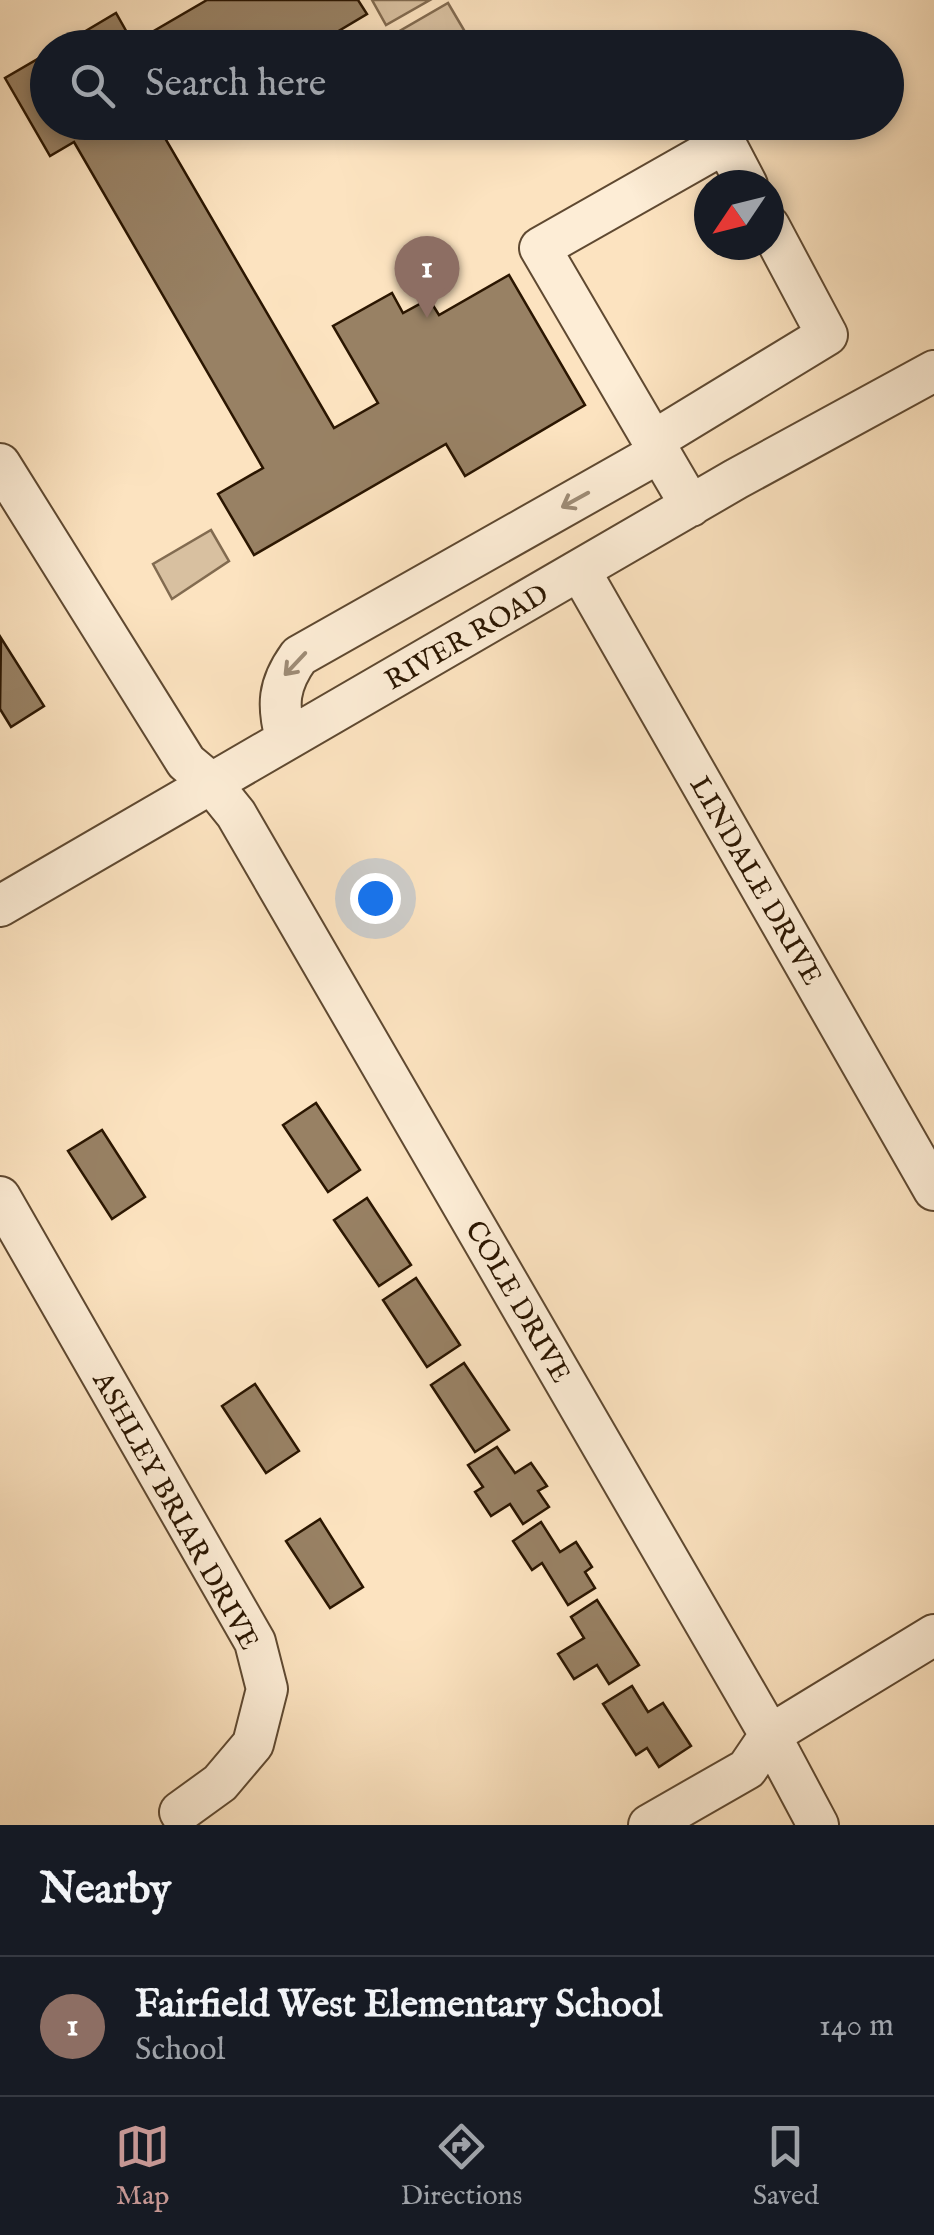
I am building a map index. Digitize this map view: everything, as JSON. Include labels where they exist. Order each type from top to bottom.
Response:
[{"type":"street","points":[[692,506],[540,248],[725,143],[739,170]]},
{"type":"street","points":[[286,739],[279,714],[284,676],[299,656],[656,446],[828,334],[784,253]]},
{"type":"street","name":"RIVER ROAD","points":[[0,906],[692,506],[934,371]]},
{"type":"street","name":"COLE DRIVE","points":[[0,464],[186,762],[211,783],[246,831],[770,1735],[818,1825]]},
{"type":"street","name":"LINDALE DRIVE","points":[[580,571],[934,1190]]},
{"type":"street","name":"ASHLEY BRIAR DRIVE","points":[[0,1197],[255,1642],[268,1689],[253,1744],[220,1783],[180,1812]]},
{"type":"street","points":[[649,1825],[748,1769],[770,1735],[934,1636]]},
{"type":"shaded area","points":[[372,0],[430,0],[386,25]]},
{"type":"shaded area","points":[[448,3],[464,30],[401,30]]},
{"type":"shaded area","points":[[211,530],[229,561],[172,599],[153,564]]},
{"type":"building","points":[[207,0],[358,0],[367,14],[340,30],[155,30]]},
{"type":"building","points":[[116,13],[126,30],[87,30]]},
{"type":"building","points":[[30,63],[30,121],[5,78]]},
{"type":"building","points":[[41,140],[166,140],[334,428],[378,403],[333,326],[392,293],[403,313],[429,299],[439,315],[509,275],[585,405],[465,476],[446,444],[254,555],[218,494],[263,468],[74,142],[50,156]]},
{"type":"building","points":[[1,638],[44,706],[11,727],[0,709]]},
{"type":"building","points":[[316,1103],[360,1170],[328,1192],[283,1125]]},
{"type":"building","points":[[102,1130],[145,1197],[112,1219],[68,1151]]},
{"type":"building","points":[[367,1198],[411,1265],[379,1286],[334,1220]]},
{"type":"building","points":[[416,1278],[460,1345],[427,1367],[383,1300]]},
{"type":"building","points":[[464,1363],[509,1430],[475,1452],[431,1385]]},
{"type":"building","points":[[255,1384],[299,1451],[266,1473],[222,1406]]},
{"type":"building","points":[[497,1447],[515,1473],[531,1463],[547,1486],[538,1491],[549,1507],[523,1524],[510,1504],[491,1516],[475,1492],[483,1487],[468,1465]]},
{"type":"building","points":[[320,1519],[363,1587],[330,1608],[286,1541]]},
{"type":"building","points":[[541,1522],[560,1552],[576,1542],[592,1567],[585,1572],[595,1588],[568,1605],[542,1563],[532,1570],[513,1541]]},
{"type":"building","points":[[597,1600],[639,1665],[609,1684],[597,1665],[574,1679],[558,1654],[584,1638],[571,1617]]},
{"type":"building","points":[[632,1686],[648,1712],[663,1703],[691,1746],[659,1767],[647,1748],[636,1755],[603,1704]]},
{"type":"place","name":"Fairfield West Elementary School","points":[[427,318]]}]
